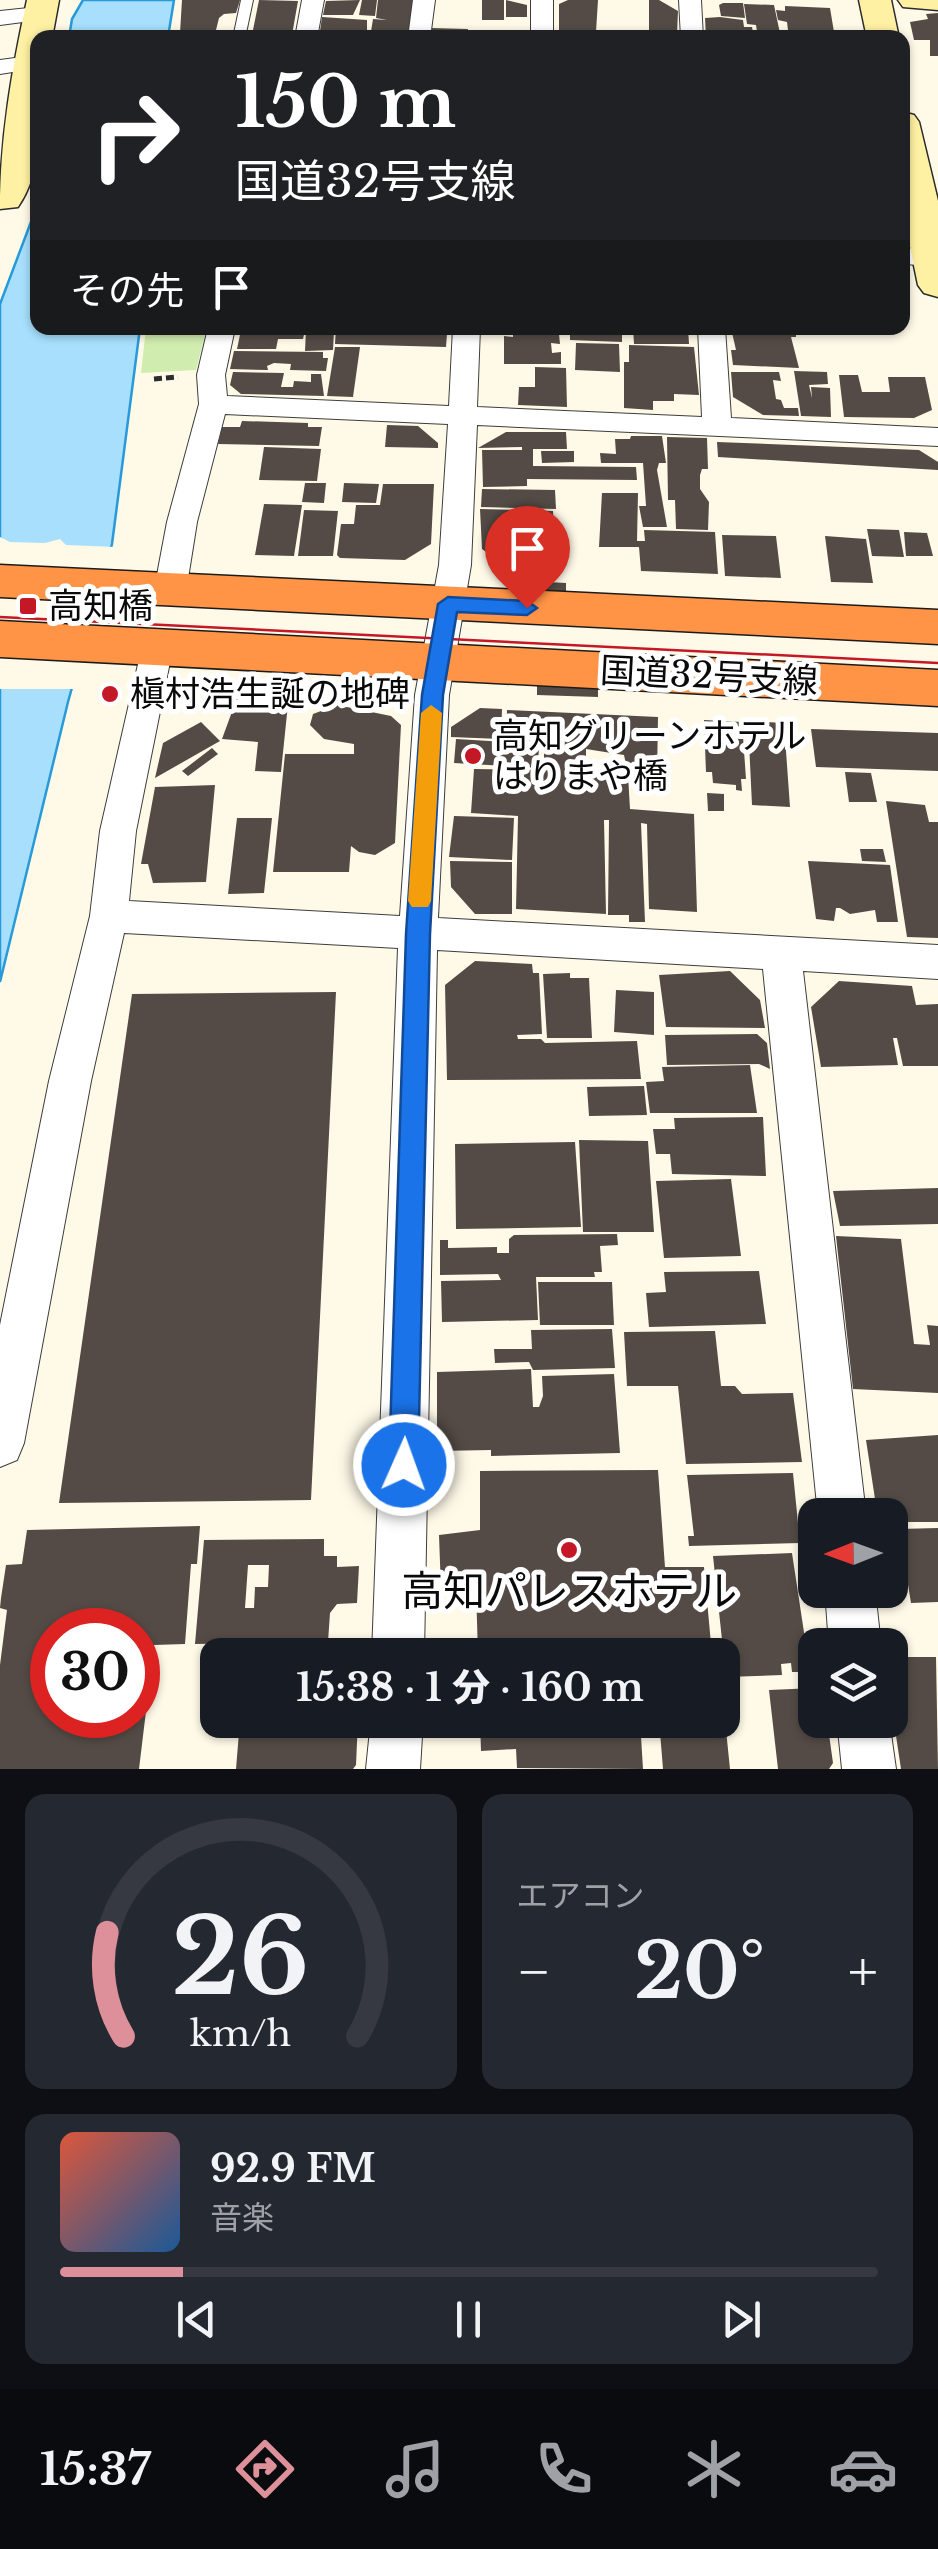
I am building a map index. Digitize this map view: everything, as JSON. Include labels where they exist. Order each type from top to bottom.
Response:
[{"type":"highway","name":"国道32号支線","points":[[0,581],[938,626]]},
{"type":"highway","name":"国道32号支線","points":[[0,640],[938,688]]},
{"type":"street","points":[[307,30],[312,0]]},
{"type":"street","points":[[420,30],[424,0]]},
{"type":"street","points":[[542,0],[542,30]]},
{"type":"street","points":[[690,0],[692,30]]},
{"type":"street","points":[[875,0],[881,30]]},
{"type":"street","points":[[914,0],[938,1]]},
{"type":"street","points":[[0,18],[41,7]]},
{"type":"street","points":[[31,30],[41,7]]},
{"type":"street","points":[[2,203],[20,155],[15,65],[30,32]]},
{"type":"street","points":[[910,152],[919,185],[928,264]]},
{"type":"street","points":[[170,590],[182,522],[213,404],[211,375],[220,335]]},
{"type":"street","points":[[398,1638],[418,934],[432,695],[455,566],[467,335]]},
{"type":"street","points":[[712,335],[717,428]]},
{"type":"street","points":[[213,404],[938,436]]},
{"type":"street","points":[[0,1443],[70,1080],[109,916],[118,831],[156,647]]},
{"type":"street","points":[[109,916],[938,962]]},
{"type":"street","points":[[781,952],[840,1498]]},
{"type":"street","points":[[393,1769],[396,1738]]},
{"type":"street","points":[[866,1738],[869,1769]]},
{"type":"lane","points":[[241,30],[248,0]]},
{"type":"green space","points":[[145,335],[205,335],[196,370],[141,373]]},
{"type":"water","points":[[83,0],[174,0],[169,30],[70,30]]},
{"type":"water","points":[[30,225],[30,335],[139,335],[112,544],[68,702],[0,982],[0,304]]},
{"type":"pier","name":"高知橋","points":[[0,537],[10,542],[45,543],[60,539],[66,545],[116,547],[74,689],[0,689]]},
{"type":"building","points":[[182,0],[240,0],[236,13],[219,18],[216,30],[180,30]]},
{"type":"building","points":[[259,0],[298,1],[293,30],[253,30]]},
{"type":"building","points":[[360,0],[353,15],[323,15],[326,1]]},
{"type":"building","points":[[362,0],[377,0],[375,16],[359,15]]},
{"type":"building","points":[[378,0],[417,0],[410,30],[371,30],[373,19],[387,20],[376,18]]},
{"type":"building","points":[[482,0],[504,0],[504,20],[482,20]]},
{"type":"building","points":[[506,0],[527,5],[527,17],[506,17]]},
{"type":"building","points":[[568,0],[598,0],[596,30],[559,30],[559,4]]},
{"type":"building","points":[[649,0],[659,0],[678,11],[677,30],[649,30]]},
{"type":"building","points":[[743,3],[745,18],[721,16],[719,5]]},
{"type":"building","points":[[744,4],[774,5],[779,30],[757,30],[756,25],[747,24]]},
{"type":"building","points":[[785,6],[830,8],[834,30],[788,30],[787,22],[778,20],[776,10],[785,11]]},
{"type":"building","points":[[938,13],[938,56],[930,56],[930,40],[914,40],[910,22]]},
{"type":"building","points":[[322,17],[367,20],[367,30],[320,30]]},
{"type":"building","points":[[705,18],[743,20],[744,27],[753,30],[706,30]]},
{"type":"building","points":[[240,335],[304,335],[303,339],[278,339],[276,349],[237,349]]},
{"type":"building","points":[[306,335],[334,335],[333,350],[305,351]]},
{"type":"building","points":[[336,335],[447,335],[446,347],[335,344]]},
{"type":"building","points":[[559,335],[560,344],[551,343],[552,353],[561,352],[561,364],[504,364],[504,336]]},
{"type":"building","points":[[570,335],[622,335],[622,342],[570,340]]},
{"type":"building","points":[[633,335],[688,335],[689,344],[634,344]]},
{"type":"building","points":[[733,335],[796,335],[791,337],[799,368],[733,365],[731,350],[736,350]]},
{"type":"building","points":[[576,343],[619,344],[620,372],[575,370]]},
{"type":"building","points":[[629,345],[694,347],[699,395],[674,394],[674,401],[653,401],[653,410],[624,408],[624,362],[629,362]]},
{"type":"building","points":[[335,347],[360,347],[353,397],[327,396]]},
{"type":"building","points":[[234,351],[323,352],[323,358],[328,358],[326,371],[290,370],[291,364],[274,363],[267,366],[268,370],[230,369]]},
{"type":"building","points":[[535,367],[566,368],[567,407],[518,405],[519,387],[535,387]]},
{"type":"building","points":[[794,371],[827,372],[828,384],[809,385],[812,398],[811,387],[830,388],[831,417],[801,416]]},
{"type":"building","points":[[233,372],[284,373],[281,387],[293,387],[294,381],[311,382],[311,374],[321,374],[324,396],[241,394],[230,385]]},
{"type":"building","points":[[731,372],[779,372],[781,381],[773,380],[776,399],[781,400],[784,408],[798,408],[799,416],[763,415],[733,397]]},
{"type":"building","points":[[839,375],[858,375],[862,392],[890,392],[888,377],[925,377],[932,410],[914,418],[844,417]]},
{"type":"building","points":[[242,421],[322,427],[319,446],[218,444],[222,427],[240,427]]},
{"type":"building","points":[[387,425],[418,426],[438,443],[438,448],[385,447]]},
{"type":"building","points":[[506,432],[566,432],[567,449],[533,449],[533,466],[636,467],[637,480],[527,479],[527,486],[483,487],[482,450],[522,450],[478,448]]},
{"type":"building","points":[[662,436],[666,463],[659,463],[657,470],[667,527],[643,527],[639,506],[646,506],[643,463],[601,463],[600,453],[616,454],[615,439]]},
{"type":"building","points":[[667,437],[707,438],[708,469],[702,469],[700,489],[709,502],[708,530],[676,529],[675,500],[668,500]]},
{"type":"building","points":[[717,442],[919,450],[938,462],[938,470],[718,457]]},
{"type":"building","points":[[264,447],[321,449],[317,481],[259,480]]},
{"type":"building","points":[[541,451],[574,451],[574,462],[542,463]]},
{"type":"building","points":[[305,483],[326,483],[324,503],[302,502]]},
{"type":"building","points":[[344,483],[379,484],[376,503],[342,502]]},
{"type":"building","points":[[383,484],[434,484],[431,544],[405,560],[340,558],[337,555],[341,524],[354,524],[356,505],[380,505]]},
{"type":"building","points":[[482,489],[555,490],[556,509],[481,507]]},
{"type":"building","points":[[602,493],[638,493],[637,541],[645,541],[644,530],[715,532],[718,574],[641,571],[639,547],[599,547]]},
{"type":"building","points":[[264,504],[302,505],[294,556],[255,555]]},
{"type":"building","points":[[480,509],[553,511],[556,566],[506,566],[482,549]]},
{"type":"building","points":[[304,510],[338,511],[333,556],[298,556]]},
{"type":"building","points":[[867,529],[899,530],[904,557],[872,556]]},
{"type":"building","points":[[904,532],[927,533],[933,556],[906,556]]},
{"type":"building","points":[[722,535],[776,536],[781,578],[725,576]]},
{"type":"building","points":[[825,536],[866,539],[873,583],[831,582]]},
{"type":"building","points":[[510,580],[566,583],[566,594],[509,592]]},
{"type":"building","points":[[537,684],[598,686],[598,697],[537,695]]},
{"type":"building","points":[[237,698],[288,704],[281,772],[255,771],[258,742],[222,739]]},
{"type":"building","points":[[337,705],[391,716],[401,725],[395,843],[375,855],[351,846],[349,872],[273,872],[285,754],[354,754],[354,744],[324,739],[310,725],[313,714]]},
{"type":"building","points":[[480,708],[502,709],[501,739],[451,737],[451,727]]},
{"type":"building","points":[[507,710],[658,717],[657,776],[628,774],[624,755],[586,749],[586,773],[628,775],[630,809],[694,814],[697,912],[649,909],[647,824],[641,823],[645,922],[629,922],[629,915],[608,915],[609,820],[604,820],[606,914],[516,909],[518,816],[471,813],[474,769],[549,770],[544,769],[544,741],[506,740]]},
{"type":"building","points":[[704,720],[742,722],[746,779],[741,779],[742,791],[736,790],[736,785],[713,783],[712,772],[706,772]]},
{"type":"building","points":[[748,721],[784,723],[790,807],[752,805]]},
{"type":"building","points":[[201,722],[220,741],[155,778],[163,743]]},
{"type":"building","points":[[811,729],[938,733],[938,771],[816,767]]},
{"type":"building","points":[[456,739],[539,744],[538,768],[454,763]]},
{"type":"building","points":[[212,748],[218,754],[188,776],[182,771]]},
{"type":"building","points":[[845,772],[871,773],[877,802],[849,802]]},
{"type":"building","points":[[215,785],[206,882],[153,883],[148,864],[141,864],[155,787]]},
{"type":"building","points":[[707,793],[724,794],[724,811],[708,811]]},
{"type":"building","points":[[886,801],[925,805],[929,822],[938,822],[938,938],[907,937]]},
{"type":"building","points":[[454,816],[514,818],[512,860],[449,857]]},
{"type":"building","points":[[237,818],[272,818],[264,893],[228,894]]},
{"type":"building","points":[[860,849],[883,849],[886,862],[862,861]]},
{"type":"building","points":[[450,861],[512,862],[512,914],[475,914],[451,887]]},
{"type":"building","points":[[808,861],[890,865],[898,922],[877,922],[875,910],[850,914],[840,908],[836,908],[834,921],[816,919]]},
{"type":"building","points":[[475,961],[532,964],[533,973],[539,973],[542,1034],[517,1035],[518,1039],[541,1039],[545,1043],[637,1041],[641,1079],[447,1080],[445,985]]},
{"type":"building","points":[[730,971],[760,1000],[765,1028],[666,1027],[659,975]]},
{"type":"building","points":[[570,973],[570,978],[589,978],[592,1038],[547,1038],[543,974]]},
{"type":"building","points":[[839,981],[912,986],[916,1005],[938,1004],[938,1066],[903,1066],[897,1038],[893,1038],[898,1065],[821,1067],[811,1007]]},
{"type":"building","points":[[616,990],[654,992],[654,1035],[614,1032]]},
{"type":"building","points":[[336,992],[311,1500],[59,1503],[132,994]]},
{"type":"building","points":[[757,1034],[767,1043],[770,1069],[759,1064],[667,1065],[665,1035]]},
{"type":"building","points":[[750,1065],[757,1113],[650,1113],[646,1082],[664,1081],[662,1067]]},
{"type":"building","points":[[644,1086],[647,1115],[589,1116],[587,1087]]},
{"type":"building","points":[[763,1117],[766,1176],[672,1174],[670,1154],[656,1154],[653,1129],[675,1129],[674,1118]]},
{"type":"building","points":[[579,1140],[648,1141],[654,1232],[583,1232]]},
{"type":"building","points":[[575,1142],[581,1227],[456,1229],[455,1144]]},
{"type":"building","points":[[731,1179],[741,1256],[664,1258],[656,1181]]},
{"type":"building","points":[[938,1188],[938,1224],[840,1226],[833,1191]]},
{"type":"building","points":[[617,1234],[618,1245],[600,1246],[602,1272],[594,1272],[595,1277],[536,1277],[538,1320],[442,1322],[441,1281],[501,1280],[498,1274],[440,1275],[440,1240],[448,1240],[448,1248],[497,1247],[497,1253],[509,1253],[509,1239],[514,1235]]},
{"type":"building","points":[[836,1236],[901,1239],[914,1344],[930,1345],[927,1325],[938,1326],[938,1393],[853,1389]]},
{"type":"building","points":[[759,1271],[766,1324],[649,1327],[646,1293],[666,1292],[664,1272]]},
{"type":"building","points":[[538,1282],[612,1282],[614,1325],[540,1325]]},
{"type":"building","points":[[612,1329],[615,1368],[533,1370],[529,1362],[495,1363],[494,1349],[532,1349],[531,1330]]},
{"type":"building","points":[[715,1331],[721,1386],[735,1386],[742,1394],[793,1393],[802,1462],[686,1464],[678,1386],[627,1386],[624,1332]]},
{"type":"building","points":[[531,1369],[533,1407],[539,1407],[543,1396],[542,1376],[614,1374],[620,1453],[491,1456],[491,1450],[437,1451],[437,1372]]},
{"type":"building","points":[[938,1435],[938,1522],[908,1522],[908,1498],[875,1498],[866,1440]]},
{"type":"building","name":"高知パレスホテル","points":[[658,1470],[665,1567],[704,1567],[710,1638],[477,1638],[476,1588],[441,1590],[439,1535],[480,1530],[480,1471]]},
{"type":"building","points":[[793,1473],[798,1543],[689,1546],[688,1536],[694,1536],[687,1475]]},
{"type":"building","points":[[200,1526],[197,1564],[191,1564],[185,1644],[160,1645],[160,1608],[30,1608],[30,1738],[143,1738],[139,1769],[0,1769],[0,1665],[7,1610],[0,1608],[1,1598],[6,1565],[22,1564],[27,1530]]},
{"type":"building","points":[[938,1528],[938,1602],[911,1603],[908,1529]]},
{"type":"building","points":[[324,1539],[324,1556],[337,1556],[337,1567],[359,1566],[357,1603],[337,1604],[330,1613],[328,1638],[200,1638],[200,1644],[195,1644],[204,1540]],"holes":[[[248,1565],[269,1565],[268,1587],[255,1587],[254,1608],[245,1608]]]},
{"type":"building","points":[[792,1553],[803,1628],[798,1628],[798,1672],[792,1672],[791,1663],[781,1664],[782,1675],[740,1676],[740,1638],[722,1638],[713,1556]]},
{"type":"building","points":[[908,1657],[936,1657],[938,1769],[901,1769],[896,1738],[908,1738]]},
{"type":"building","points":[[798,1689],[798,1738],[830,1738],[833,1763],[829,1769],[778,1769],[769,1690]]},
{"type":"building","points":[[239,1738],[357,1738],[353,1769],[236,1769]]},
{"type":"building","points":[[481,1738],[641,1738],[643,1769],[517,1768],[516,1749],[481,1751]]},
{"type":"building","points":[[660,1738],[727,1738],[730,1769],[663,1769]]},
{"type":"tram line","points":[[0,617],[938,663]]},
{"type":"slow traffic","points":[[420,901],[431,713]]},
{"type":"place","name":"高知橋","points":[[28,606]]},
{"type":"place","name":"槇村浩生誕の地碑","points":[[110,694]]},
{"type":"place","name":"高知グリーンホテル はりまや橋","points":[[473,756]]},
{"type":"place","name":"高知パレスホテル","points":[[569,1550]]},
{"type":"route","points":[[404,1465],[418,934],[432,695],[448,604],[527,608]]}]
